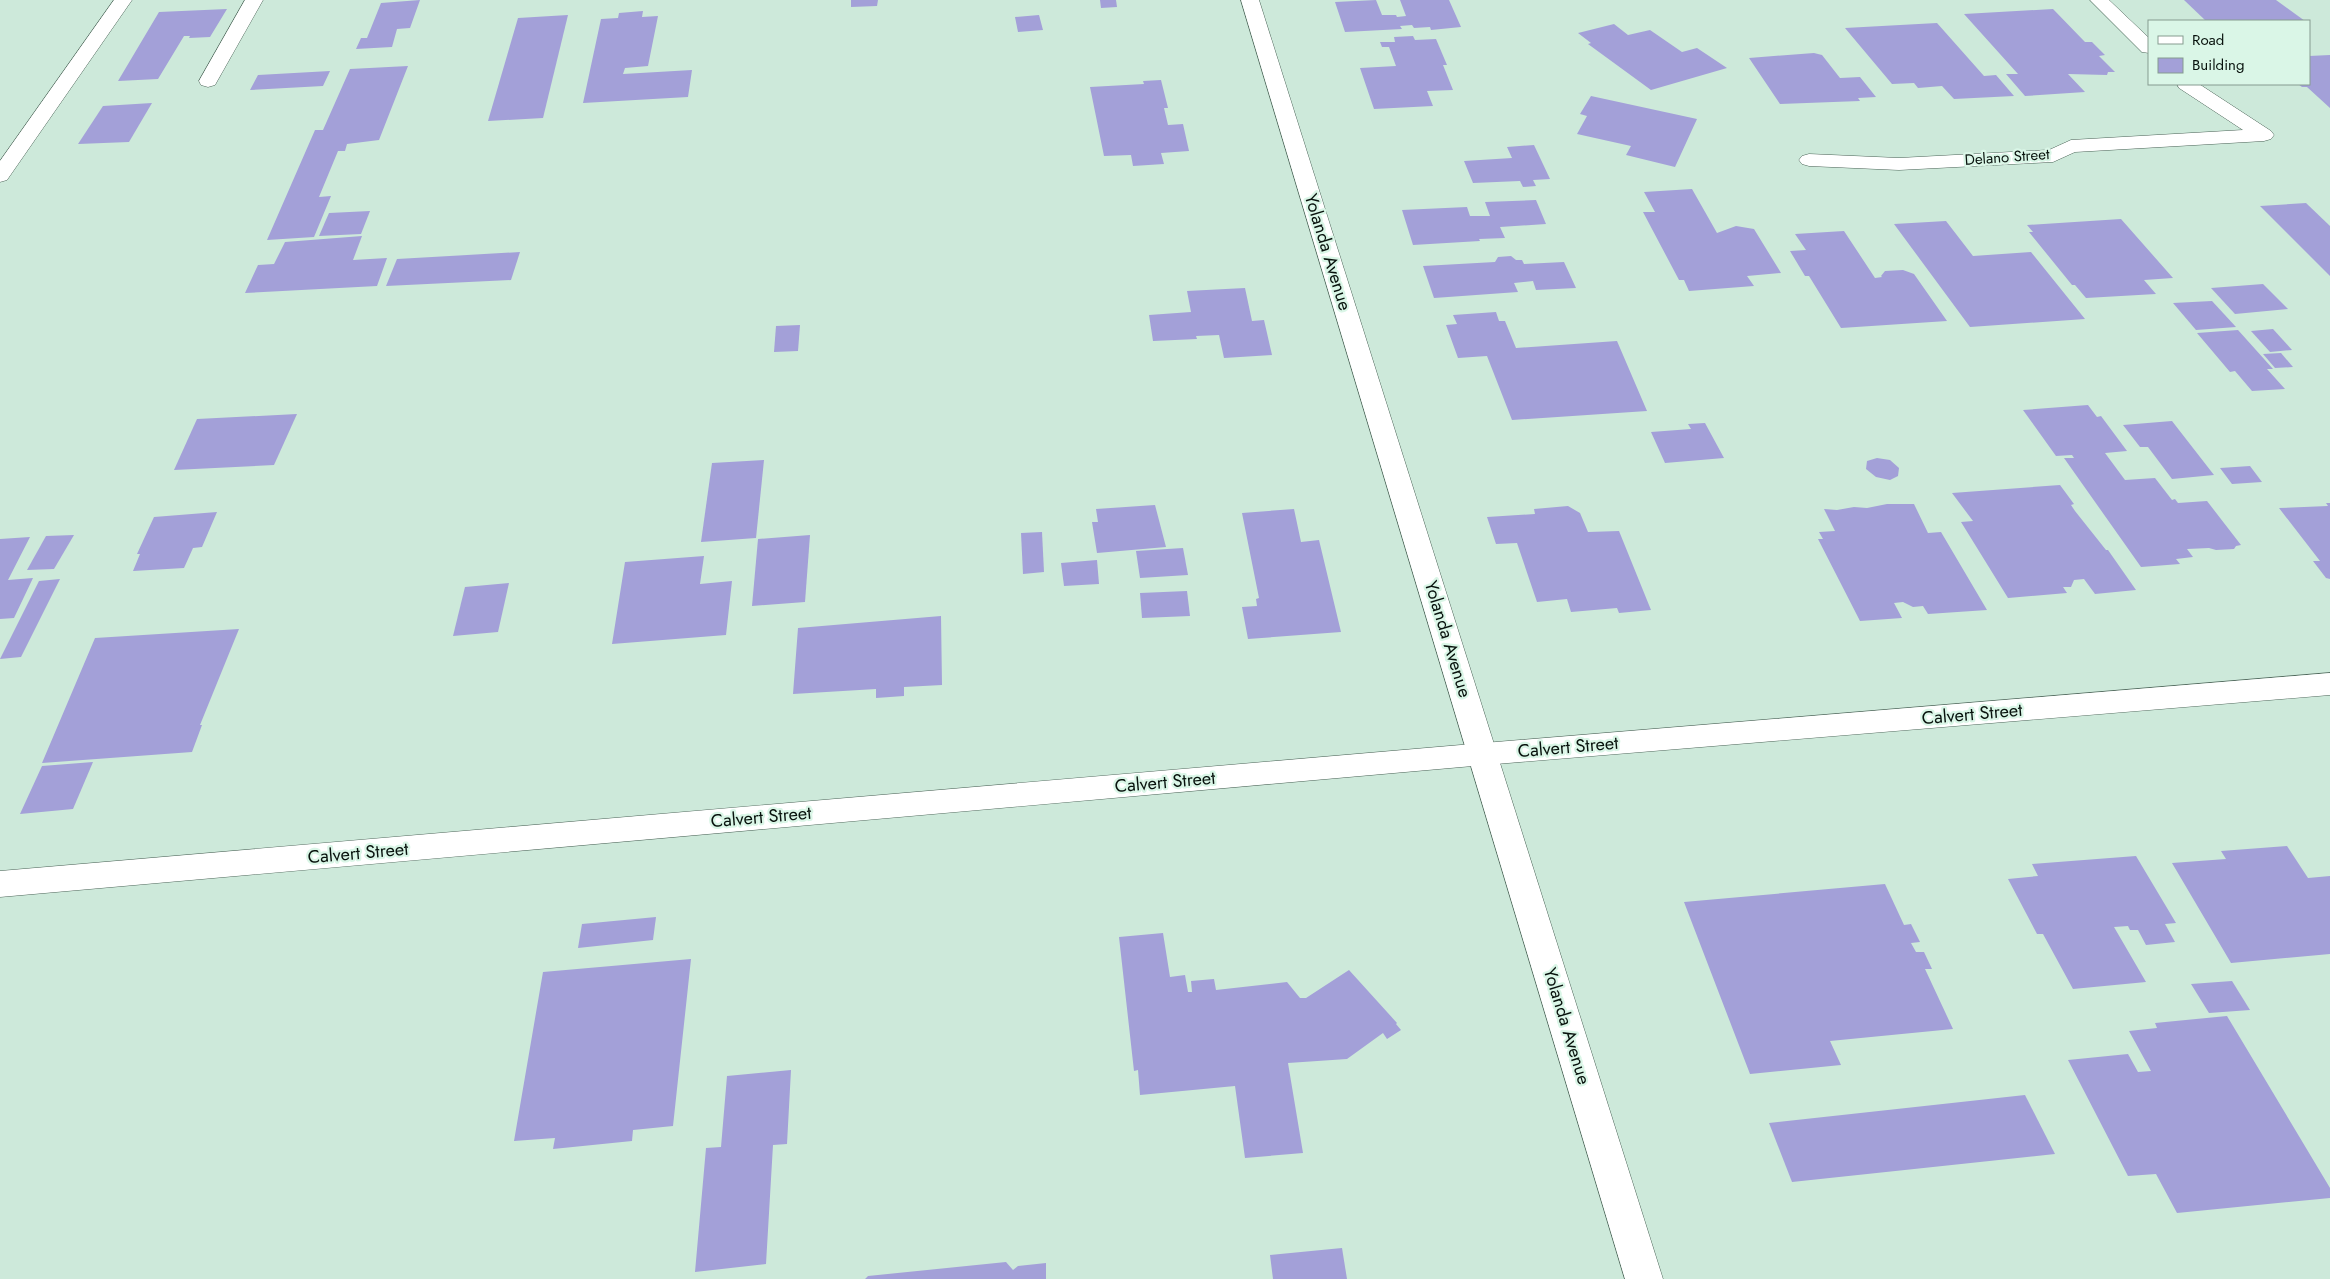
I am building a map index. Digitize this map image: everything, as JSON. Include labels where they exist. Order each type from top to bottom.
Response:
[{"type":"street","points":[[0,176],[122,0]]},
{"type":"street","points":[[208,81],[254,0]]},
{"type":"street","name":"Yolanda Avenue","points":[[1250,0],[1484,754],[1644,1279]]},
{"type":"street","points":[[2099,0],[2148,47]]},
{"type":"street","name":"Delano Street","points":[[1809,160],[1899,164],[2043,157],[2052,156],[2071,146],[2264,135],[2188,85]]},
{"type":"street","name":"Calvert Street","points":[[0,884],[1484,754],[2330,684]]},
{"type":"building","points":[[420,0],[410,28],[397,29],[392,47],[356,49],[361,38],[367,38],[381,3]]},
{"type":"building","points":[[851,0],[878,0],[877,6],[851,7]]},
{"type":"building","points":[[1100,0],[1116,0],[1117,7],[1101,8]]},
{"type":"building","points":[[1376,0],[1382,15],[1396,15],[1397,17],[1406,16],[1400,0],[1449,0],[1461,27],[1431,30],[1430,27],[1414,28],[1412,25],[1400,26],[1402,29],[1345,32],[1335,2]]},
{"type":"building","points":[[2184,0],[2276,0],[2304,20],[2205,20]]},
{"type":"building","points":[[227,9],[210,37],[189,38],[190,36],[184,36],[158,79],[118,81],[159,12]]},
{"type":"building","points":[[2053,9],[2085,42],[2092,42],[2105,55],[2099,56],[2115,72],[2108,72],[2107,75],[2068,74],[2085,92],[2025,96],[2006,74],[2018,74],[1964,14]]},
{"type":"building","points":[[643,11],[642,17],[658,16],[648,66],[625,68],[623,74],[692,70],[688,97],[583,103],[601,19],[618,18],[619,13]]},
{"type":"building","points":[[568,15],[543,118],[488,121],[518,18]]},
{"type":"building","points":[[1039,15],[1043,30],[1018,32],[1015,17]]},
{"type":"building","points":[[1937,23],[1984,76],[1996,75],[2014,96],[1954,99],[1942,86],[1918,88],[1914,83],[1892,84],[1845,28]]},
{"type":"building","points":[[1614,24],[1628,35],[1650,30],[1682,52],[1697,48],[1727,68],[1651,90],[1588,44],[1591,43],[1578,33]]},
{"type":"building","points":[[1413,36],[1415,40],[1436,39],[1447,65],[1443,65],[1453,90],[1427,91],[1433,106],[1374,109],[1360,68],[1396,66],[1389,47],[1382,47],[1380,42],[1395,42],[1394,37]]},
{"type":"building","points":[[1814,53],[1822,55],[1840,78],[1860,77],[1876,97],[1858,98],[1860,101],[1780,104],[1749,58]]},
{"type":"building","points":[[2330,55],[2330,108],[2307,87],[2299,85],[2310,85],[2310,56]]},
{"type":"building","points":[[408,66],[379,140],[347,144],[345,151],[338,151],[319,197],[331,196],[314,237],[267,240],[315,130],[323,130],[350,69]]},
{"type":"building","points":[[330,71],[323,86],[250,90],[258,75]]},
{"type":"building","points":[[1161,80],[1168,108],[1164,108],[1168,125],[1183,124],[1189,151],[1161,153],[1164,164],[1133,166],[1131,155],[1104,156],[1090,87],[1144,84],[1143,81]]},
{"type":"building","points":[[1591,96],[1697,119],[1675,167],[1626,155],[1631,146],[1577,134],[1587,116],[1580,114]]},
{"type":"building","points":[[152,103],[129,142],[78,144],[103,106]]},
{"type":"building","points":[[1534,145],[1550,179],[1533,180],[1536,186],[1523,187],[1520,181],[1473,183],[1464,161],[1512,158],[1507,147]]},
{"type":"building","points":[[1692,189],[1717,233],[1736,226],[1754,229],[1781,273],[1747,276],[1754,286],[1689,291],[1684,280],[1679,280],[1643,212],[1655,212],[1644,192]]},
{"type":"building","points":[[1536,200],[1546,224],[1500,227],[1505,238],[1479,239],[1480,241],[1413,245],[1402,210],[1467,207],[1470,216],[1490,216],[1485,202]]},
{"type":"building","points":[[2306,203],[2330,226],[2330,276],[2260,206]]},
{"type":"building","points":[[370,211],[361,234],[319,236],[329,213]]},
{"type":"building","points":[[2121,219],[2173,278],[2144,280],[2156,294],[2086,298],[2075,285],[2072,285],[2029,232],[2033,232],[2027,225]]},
{"type":"building","points":[[1946,221],[1973,256],[2031,252],[2085,319],[1970,327],[1894,224]]},
{"type":"building","points":[[1844,231],[1875,278],[1882,277],[1885,271],[1903,270],[1914,274],[1947,321],[1841,328],[1809,276],[1805,276],[1790,251],[1806,250],[1795,234]]},
{"type":"building","points":[[362,236],[353,260],[387,258],[377,286],[245,293],[258,265],[274,264],[285,242]]},
{"type":"building","points":[[520,252],[511,280],[386,286],[397,259]]},
{"type":"building","points":[[1511,256],[1516,260],[1522,260],[1524,264],[1564,262],[1576,288],[1536,290],[1533,281],[1514,283],[1518,292],[1434,298],[1423,266],[1495,262],[1498,257]]},
{"type":"building","points":[[2263,284],[2288,309],[2235,314],[2211,288]]},
{"type":"building","points":[[1245,288],[1252,321],[1264,320],[1272,355],[1224,358],[1219,335],[1196,336],[1197,339],[1153,341],[1149,315],[1191,312],[1187,291]]},
{"type":"building","points":[[2212,301],[2236,327],[2196,330],[2173,303]]},
{"type":"building","points":[[1496,312],[1499,321],[1505,321],[1516,348],[1617,341],[1647,411],[1512,420],[1487,356],[1458,358],[1446,325],[1457,324],[1453,315]]},
{"type":"building","points":[[800,325],[798,351],[774,352],[776,326]]},
{"type":"building","points":[[2273,329],[2292,350],[2270,352],[2251,331]]},
{"type":"building","points":[[2238,330],[2273,369],[2267,369],[2285,389],[2252,391],[2235,371],[2230,372],[2197,333]]},
{"type":"building","points":[[2281,353],[2293,367],[2275,368],[2263,354]]},
{"type":"building","points":[[2088,405],[2097,417],[2101,416],[2127,451],[2105,453],[2125,480],[2155,478],[2172,500],[2175,499],[2178,503],[2207,501],[2241,545],[2236,546],[2234,549],[2187,549],[2193,557],[2176,559],[2180,564],[2141,567],[2064,458],[2074,458],[2072,455],[2056,456],[2023,410]]},
{"type":"building","points":[[297,414],[274,465],[174,470],[197,419]]},
{"type":"building","points":[[2172,421],[2214,475],[2172,479],[2148,447],[2140,447],[2123,425]]},
{"type":"building","points":[[1705,423],[1724,458],[1665,463],[1651,432],[1691,429],[1688,424]]},
{"type":"building","points":[[1877,458],[1890,460],[1899,468],[1898,476],[1890,480],[1876,477],[1866,469],[1867,461]]},
{"type":"building","points":[[764,460],[756,538],[701,542],[712,463]]},
{"type":"building","points":[[2250,466],[2262,482],[2232,484],[2220,468]]},
{"type":"building","points":[[2060,485],[2074,504],[2071,505],[2075,511],[2106,550],[2108,550],[2136,590],[2095,594],[2084,579],[2074,580],[2071,587],[2063,587],[2067,593],[2008,598],[1961,522],[1973,521],[1952,493]]},
{"type":"building","points":[[2326,503],[2330,503],[2330,579],[2326,578],[2313,561],[2320,561],[2279,508],[2328,506]]},
{"type":"building","points":[[1887,504],[1914,504],[1928,533],[1941,532],[1987,610],[1928,614],[1923,606],[1913,607],[1903,602],[1894,603],[1902,618],[1860,621],[1818,539],[1823,539],[1819,532],[1835,531],[1824,509],[1867,508]]},
{"type":"building","points":[[1155,505],[1166,547],[1097,553],[1092,522],[1098,522],[1096,509]]},
{"type":"building","points":[[1568,506],[1580,513],[1588,532],[1619,531],[1651,610],[1619,613],[1617,608],[1571,612],[1567,599],[1537,602],[1517,543],[1496,544],[1487,517],[1535,514],[1534,509]]},
{"type":"building","points":[[1294,509],[1301,542],[1319,540],[1341,632],[1248,639],[1242,607],[1257,606],[1256,599],[1259,598],[1242,513]]},
{"type":"building","points":[[217,512],[202,547],[193,548],[184,568],[133,571],[140,554],[137,554],[154,517]]},
{"type":"building","points":[[1042,532],[1044,572],[1023,574],[1021,533]]},
{"type":"building","points":[[74,535],[54,569],[27,570],[46,536]]},
{"type":"building","points":[[810,535],[805,602],[752,606],[758,539]]},
{"type":"building","points":[[30,537],[8,580],[33,578],[14,618],[0,619],[0,539]]},
{"type":"building","points":[[1183,548],[1188,575],[1140,578],[1136,551]]},
{"type":"building","points":[[704,556],[700,584],[732,581],[726,635],[612,644],[625,562]]},
{"type":"building","points":[[1097,560],[1099,584],[1064,586],[1061,563]]},
{"type":"building","points":[[60,579],[21,657],[0,659],[39,581]]},
{"type":"building","points":[[509,583],[498,632],[453,636],[465,587]]},
{"type":"building","points":[[1187,591],[1190,616],[1142,618],[1140,593]]},
{"type":"building","points":[[941,616],[942,685],[904,687],[904,696],[876,698],[876,689],[793,694],[798,628]]},
{"type":"building","points":[[239,629],[200,725],[202,725],[192,752],[42,763],[95,638]]},
{"type":"building","points":[[93,762],[73,809],[20,814],[42,766]]},
{"type":"building","points":[[2287,846],[2308,878],[2330,876],[2330,954],[2231,963],[2172,863],[2226,859],[2221,851]]},
{"type":"building","points":[[2136,856],[2176,923],[2165,924],[2175,942],[2146,945],[2138,930],[2130,930],[2128,926],[2114,927],[2146,982],[2073,989],[2043,934],[2037,934],[2008,879],[2038,876],[2032,864]]},
{"type":"building","points":[[1885,884],[1904,925],[1911,924],[1920,942],[1911,943],[1916,952],[1924,952],[1932,969],[1925,969],[1953,1029],[1830,1041],[1841,1065],[1750,1074],[1684,902]]},
{"type":"building","points":[[656,917],[653,940],[578,948],[582,924]]},
{"type":"building","points":[[1163,933],[1170,977],[1185,975],[1188,992],[1192,992],[1191,981],[1214,979],[1216,990],[1287,982],[1300,998],[1306,998],[1349,970],[1397,1023],[1401,1030],[1387,1039],[1383,1033],[1347,1059],[1288,1063],[1303,1153],[1245,1158],[1235,1086],[1140,1095],[1138,1070],[1134,1071],[1119,937]]},
{"type":"building","points":[[691,959],[673,1126],[633,1130],[632,1141],[553,1149],[555,1138],[514,1141],[543,972]]},
{"type":"building","points":[[2232,981],[2250,1010],[2209,1013],[2191,984]]},
{"type":"building","points":[[2227,1016],[2330,1188],[2330,1198],[2177,1213],[2156,1174],[2128,1176],[2068,1060],[2128,1054],[2138,1072],[2151,1071],[2129,1031],[2157,1028],[2155,1023]]},
{"type":"building","points":[[791,1070],[787,1144],[773,1145],[766,1264],[695,1272],[706,1148],[721,1147],[727,1076]]},
{"type":"building","points":[[2025,1095],[2055,1154],[1792,1182],[1769,1123]]},
{"type":"building","points":[[1342,1248],[1347,1279],[1273,1279],[1270,1255]]},
{"type":"building","points":[[1006,1262],[1013,1270],[1018,1266],[1046,1263],[1046,1279],[865,1279],[868,1276]]}]
